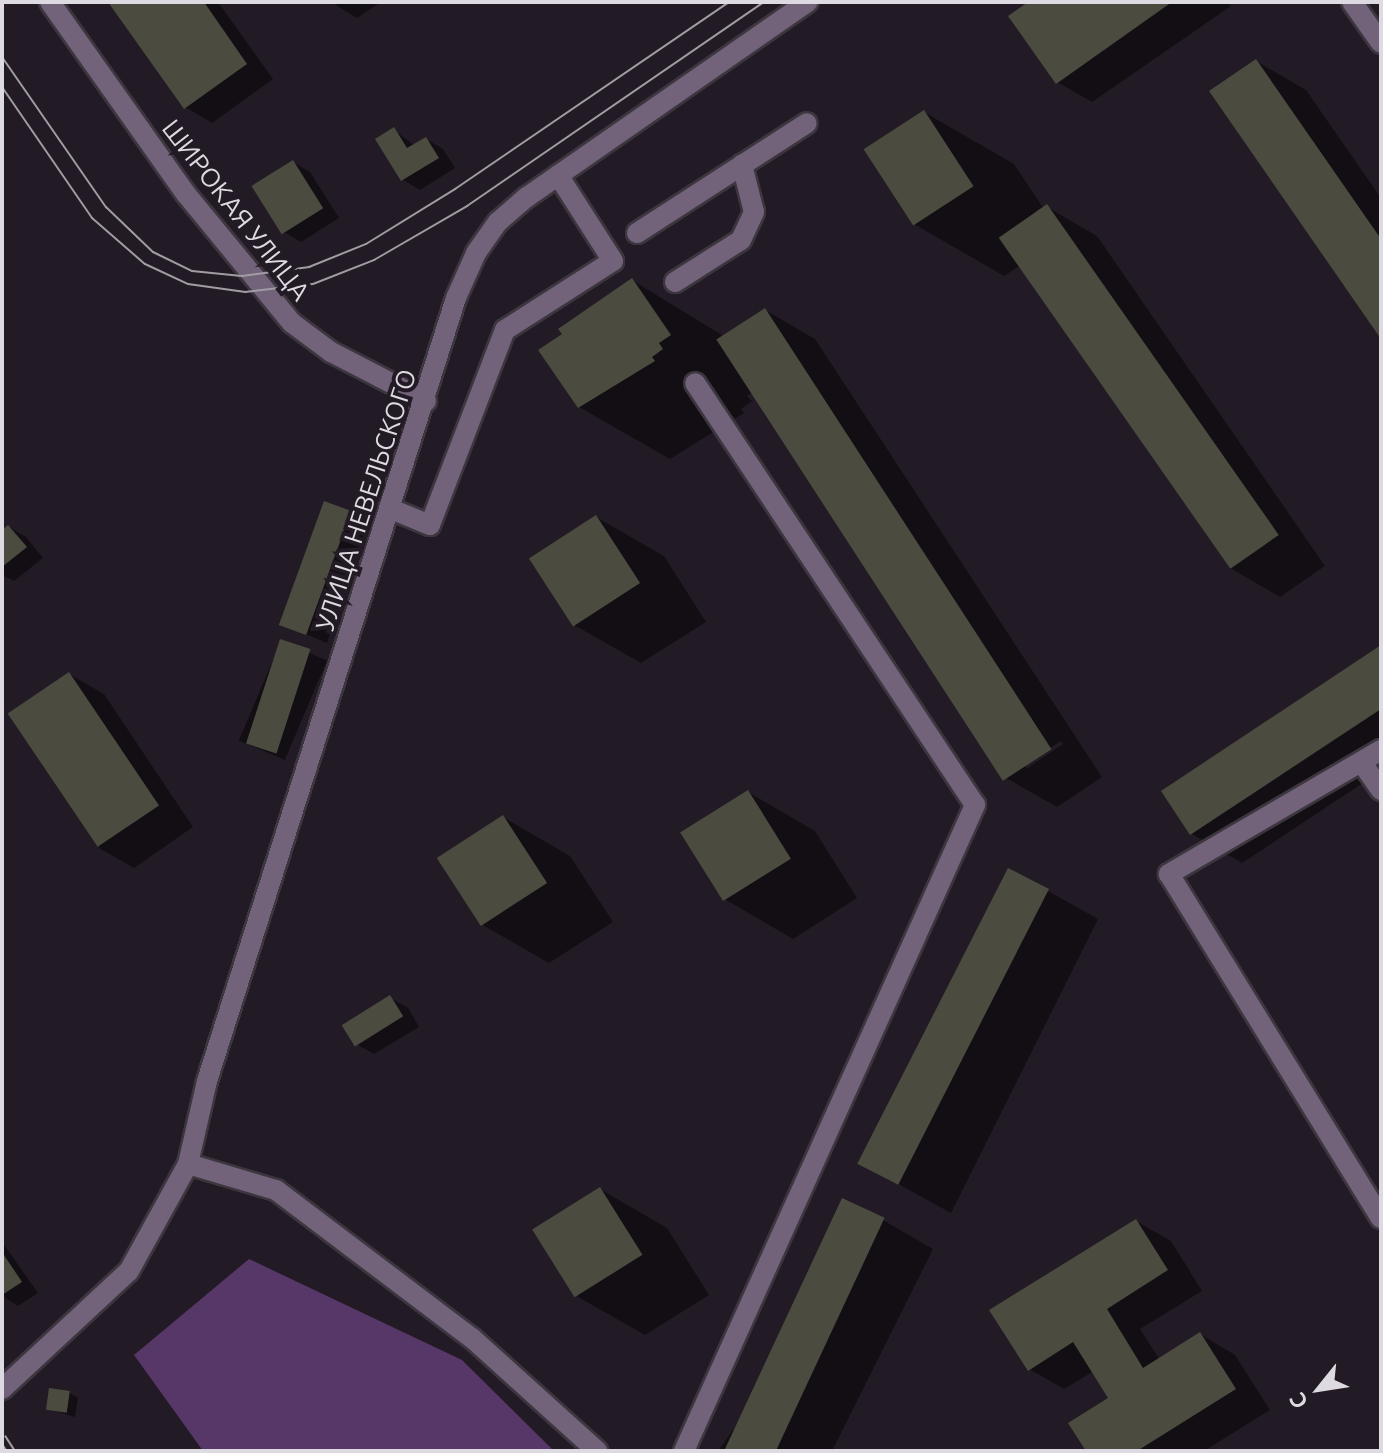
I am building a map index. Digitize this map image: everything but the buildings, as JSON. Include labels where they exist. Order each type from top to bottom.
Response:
[{"type":"street","name":"ШИРОКАЯ УЛИЦА","points":[[50,2],[186,194],[292,323],[331,352],[426,401]]},
{"type":"street","name":"УЛИЦА НЕВЕЛЬСКОГО","points":[[2,1389],[129,1271],[188,1164],[207,1081],[426,401],[456,298],[476,253],[498,222],[558,175],[808,2]]},
{"type":"street","points":[[1352,2],[1381,43]]},
{"type":"street","points":[[637,233],[807,123]]},
{"type":"street","points":[[675,282],[741,240],[754,212],[742,165]]},
{"type":"street","points":[[391,509],[430,525],[505,330],[613,261],[558,175]]},
{"type":"street","points":[[684,1451],[975,805],[695,383]]},
{"type":"street","points":[[1381,750],[1169,874],[1381,1218]]},
{"type":"street","points":[[1362,763],[1381,790]]},
{"type":"street","points":[[188,1164],[276,1190],[472,1338],[597,1451]]},
{"type":"shaded area","points":[[249,1259],[462,1360],[554,1451],[203,1451],[134,1355]]},
{"type":"tram line","points":[[2,57],[106,207],[153,252],[192,271],[242,276],[309,267],[366,244],[455,189],[729,2]]},
{"type":"tram line","points":[[2,87],[92,218],[145,264],[188,284],[245,292],[313,284],[374,260],[467,206],[764,2]]},
{"type":"railway","points":[[2,1437],[11,1451]]}]
